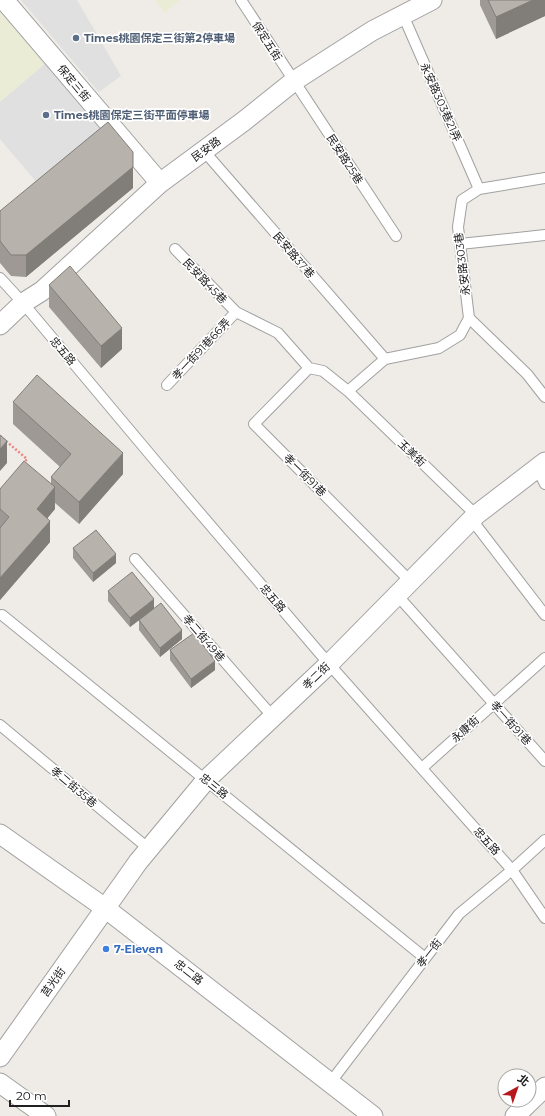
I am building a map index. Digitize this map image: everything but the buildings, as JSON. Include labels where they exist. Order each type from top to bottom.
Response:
[{"type":"street","name":"保定三街","points":[[4,0],[160,184]]},
{"type":"street","name":"民安路","points":[[0,325],[23,303],[42,291],[160,184],[244,121],[294,81],[372,31],[432,0]]},
{"type":"street","name":"孝二街","points":[[106,908],[138,862],[206,780],[329,664],[474,517],[542,471]]},
{"type":"street","name":"忠二路","points":[[0,834],[106,908],[374,1116]]},
{"type":"street","name":"莒光街","points":[[0,1057],[106,908]]},
{"type":"street","points":[[0,1083],[46,1116]]},
{"type":"street","points":[[515,1116],[545,1087]]},
{"type":"lane","name":"保定五街","points":[[241,0],[294,81]]},
{"type":"lane","name":"永安路303巷21弄","points":[[403,15],[479,189]]},
{"type":"lane","name":"民安路25巷","points":[[294,81],[396,236]]},
{"type":"lane","name":"民安路37巷","points":[[204,151],[385,359]]},
{"type":"lane","name":"永安路303巷","points":[[469,318],[458,227],[462,200],[479,189],[545,178]]},
{"type":"lane","points":[[460,244],[545,235]]},
{"type":"lane","name":"民安路45巷","points":[[175,249],[236,312]]},
{"type":"lane","name":"忠五路","points":[[0,278],[23,303],[329,664],[512,870],[545,918]]},
{"type":"lane","name":"孝一街91巷66弄","points":[[167,385],[236,312],[278,333],[310,368]]},
{"type":"lane","points":[[348,391],[385,359],[439,348],[460,335],[469,318],[527,374],[545,397]]},
{"type":"lane","name":"玉美街","points":[[310,368],[323,371],[348,391],[474,517],[545,615]]},
{"type":"lane","name":"孝一街91巷","points":[[310,368],[254,424],[410,581]]},
{"type":"lane","name":"孝二街49巷","points":[[135,559],[273,717]]},
{"type":"lane","name":"孝一街91巷","points":[[397,595],[545,761]]},
{"type":"lane","name":"忠三路","points":[[2,615],[425,958]]},
{"type":"lane","name":"永康街","points":[[422,768],[545,658]]},
{"type":"lane","name":"孝二街35巷","points":[[0,726],[149,848]]},
{"type":"lane","name":"孝一街","points":[[330,1082],[459,914],[512,870],[545,840]]},
{"type":"path","points":[[0,436],[27,459],[18,469]]},
{"type":"green space","points":[[155,0],[180,0],[164,13]]},
{"type":"green space","points":[[0,6],[47,62],[0,102]]},
{"type":"shaded area","name":"Times桃園保定三街第2停車場","points":[[21,0],[77,0],[121,76],[99,92]]},
{"type":"shaded area","name":"Times桃園保定三街平面停車場","points":[[47,62],[104,128],[38,184],[0,139],[0,102]]},
{"type":"place","name":"Times桃園保定三街第2停車場","points":[[76,38]]},
{"type":"place","name":"Times桃園保定三街平面停車場","points":[[46,115]]},
{"type":"place","name":"7-Eleven","points":[[106,949]]}]
